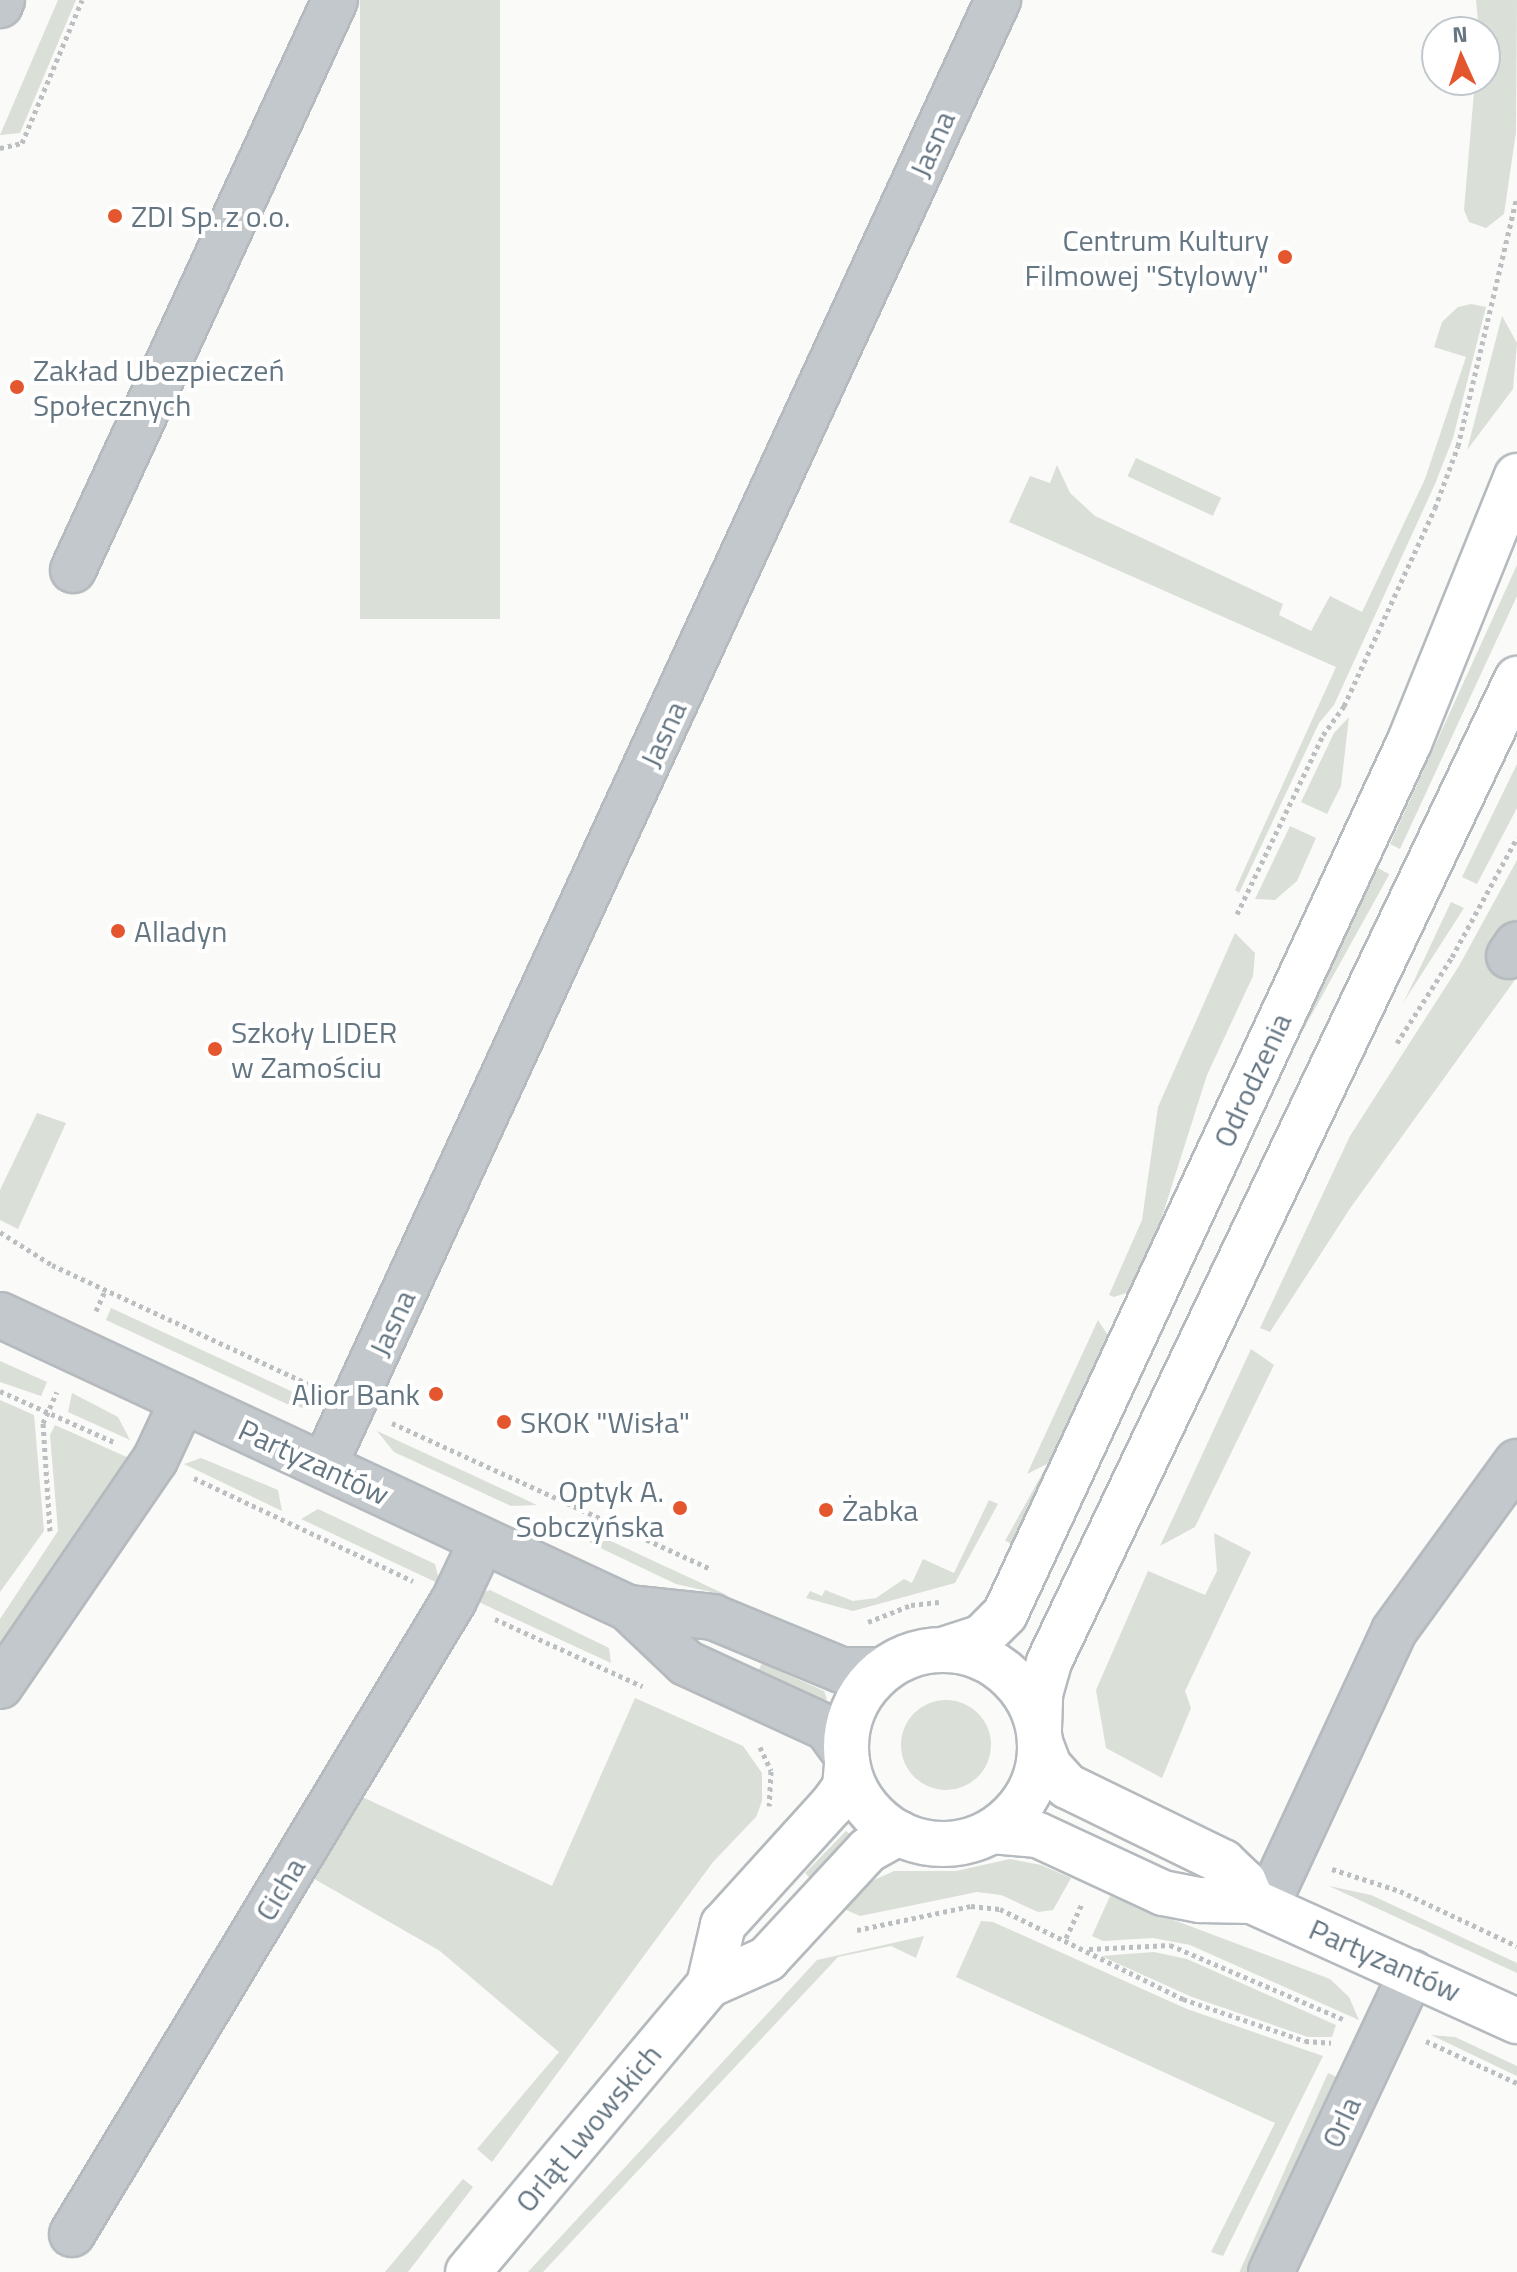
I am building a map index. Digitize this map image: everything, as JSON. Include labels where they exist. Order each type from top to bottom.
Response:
[{"type":"main road","name":"Odrodzenia","points":[[946,1649],[982,1637],[1005,1614],[1409,743],[1517,476]]},
{"type":"main road","points":[[1259,1904],[1244,1882],[1223,1862],[1067,1786],[1049,1766],[1040,1737],[1029,1702],[1012,1678],[975,1654],[946,1649],[912,1655],[883,1670],[854,1708],[847,1758],[865,1804],[899,1833],[946,1844],[992,1831],[1015,1812],[1032,1788],[1040,1737],[1040,1694],[1049,1662],[1517,679]]},
{"type":"main road","name":"Orląt Lwowskich","points":[[709,1985],[723,1925],[832,1805],[845,1787],[847,1758]]},
{"type":"main road","name":"Partyzantów","points":[[992,1831],[1019,1829],[1038,1835],[1163,1893],[1200,1900],[1259,1904],[1517,2021]]},
{"type":"main road","name":"Orląt Lwowskich","points":[[468,2272],[709,1985],[767,1959],[868,1850],[899,1833]]},
{"type":"street","points":[[73,570],[335,0]]},
{"type":"street","name":"Jasna","points":[[324,1466],[998,0]]},
{"type":"street","name":"Partyzantów","points":[[0,1315],[628,1608],[713,1617],[841,1670],[883,1670]]},
{"type":"street","points":[[0,1686],[155,1460],[183,1400]]},
{"type":"street","points":[[1259,1904],[1292,1850],[1394,1631],[1517,1462]]},
{"type":"street","name":"Cicha","points":[[72,2234],[454,1600],[482,1541]]},
{"type":"street","name":"Partyzantów","points":[[628,1608],[686,1663],[827,1728],[847,1758]]},
{"type":"street","name":"Orla","points":[[1271,2272],[1412,1972]]},
{"type":"path","points":[[0,148],[22,143],[82,0]]},
{"type":"path","points":[[1237,914],[1323,735],[1344,706],[1439,496],[1458,446],[1517,197]]},
{"type":"path","points":[[0,1232],[105,1291],[325,1392]]},
{"type":"path","points":[[95,1313],[105,1291]]},
{"type":"path","points":[[42,1546],[51,1533],[43,1423],[60,1387]]},
{"type":"path","points":[[0,1391],[648,1689]]},
{"type":"path","points":[[378,1417],[723,1575]]},
{"type":"path","points":[[859,1625],[911,1605],[948,1600]]},
{"type":"path","points":[[755,1741],[771,1771],[766,1815]]},
{"type":"path","points":[[1292,1850],[1517,1946]]},
{"type":"path","points":[[1066,1938],[1084,1899]]},
{"type":"path","points":[[848,1931],[986,1906],[1066,1938],[1088,1949],[1104,1962],[1183,1999],[1305,2041],[1337,2042]]},
{"type":"path","points":[[1088,1949],[1170,1945],[1359,2026],[1420,2039],[1517,2083]]},
{"type":"shaded area","points":[[58,0],[76,0],[20,133],[0,135]]},
{"type":"shaded area","points":[[360,0],[500,0],[500,619],[360,619]]},
{"type":"shaded area","points":[[1476,0],[1517,0],[1516,132],[1504,214],[1486,228],[1469,222],[1464,210],[1474,96],[1501,96],[1501,16],[1478,16]]},
{"type":"shaded area","points":[[1471,304],[1486,307],[1453,438],[1435,484],[1334,705],[1319,723],[1239,893],[1235,890],[1336,667],[1009,522],[1030,476],[1050,483],[1057,465],[1070,493],[1095,516],[1283,604],[1279,615],[1311,631],[1330,596],[1362,612],[1425,479],[1466,357],[1434,347],[1442,322],[1458,307]]},
{"type":"shaded area","points":[[1502,316],[1517,343],[1513,389],[1467,450]]},
{"type":"shaded area","points":[[1136,458],[1221,498],[1213,516],[1128,476]]},
{"type":"shaded area","points":[[1517,565],[1517,596],[1400,849],[1390,844]]},
{"type":"shaded area","points":[[1349,717],[1341,786],[1327,814],[1301,802],[1334,733]]},
{"type":"shaded area","points":[[1517,764],[1517,808],[1477,884],[1462,877]]},
{"type":"shaded area","points":[[1290,826],[1316,838],[1297,881],[1275,900],[1255,899]]},
{"type":"shaded area","points":[[1517,860],[1517,922],[1491,961],[1517,977],[1351,1207],[1270,1332],[1260,1328],[1350,1136],[1459,966]]},
{"type":"shaded area","points":[[1378,868],[1389,874],[1017,1547],[1005,1541]]},
{"type":"shaded area","points":[[1451,902],[1464,908],[1403,1003],[1411,987]]},
{"type":"shaded area","points":[[1235,933],[1255,953],[1253,976],[1207,1075],[1160,1223],[1129,1292],[1114,1297],[1109,1295],[1142,1220],[1158,1107]]},
{"type":"shaded area","points":[[37,1113],[66,1123],[18,1229],[0,1220],[0,1190]]},
{"type":"shaded area","points":[[111,1308],[319,1404],[303,1408],[287,1404],[106,1320]]},
{"type":"shaded area","points":[[1098,1320],[1109,1337],[1051,1462],[1027,1474]]},
{"type":"shaded area","points":[[1251,1349],[1274,1365],[1195,1527],[1160,1546]]},
{"type":"shaded area","points":[[0,1361],[47,1382],[41,1396],[0,1382]]},
{"type":"shaded area","points":[[72,1393],[118,1417],[130,1440],[68,1412]]},
{"type":"shaded area","points":[[0,1400],[34,1415],[44,1531],[0,1592]]},
{"type":"shaded area","points":[[55,1425],[129,1458],[0,1650],[0,1619],[58,1531],[50,1435]]},
{"type":"shaded area","points":[[377,1431],[537,1505],[511,1506],[394,1452]]},
{"type":"shaded area","points":[[201,1458],[278,1490],[282,1511],[184,1464]]},
{"type":"shaded area","points":[[989,1500],[998,1504],[955,1583],[853,1611],[806,1598],[810,1591],[822,1596],[825,1590],[853,1601],[876,1598],[904,1579],[912,1583],[923,1559],[954,1573]]},
{"type":"shaded area","points":[[318,1509],[435,1564],[440,1584],[301,1519]]},
{"type":"shaded area","points":[[572,1523],[729,1596],[676,1584],[592,1544]]},
{"type":"shaded area","points":[[1214,1533],[1251,1552],[1185,1691],[1191,1708],[1162,1778],[1106,1748],[1096,1690],[1148,1571],[1205,1595],[1217,1571]]},
{"type":"shaded area","points":[[490,1590],[609,1648],[611,1663],[468,1597]]},
{"type":"shaded area","points":[[762,1663],[824,1691],[827,1699],[819,1703],[757,1674]]},
{"type":"shaded area","points":[[635,1698],[743,1746],[762,1773],[762,1801],[756,1817],[713,1862],[492,2162],[477,2149],[559,2052],[440,1951],[304,1873],[354,1793],[552,1886]]},
{"type":"shaded area","points":[[946,1700],[963,1704],[978,1713],[987,1728],[991,1745],[987,1762],[978,1777],[963,1786],[946,1790],[929,1786],[914,1777],[905,1762],[901,1745],[905,1728],[914,1713],[929,1704]]},
{"type":"shaded area","points":[[846,1831],[852,1836],[813,1881],[805,1873]]},
{"type":"shaded area","points":[[1010,1859],[1041,1865],[1071,1878],[1053,1910],[1038,1912],[1001,1895],[977,1892],[860,1916],[844,1909],[872,1881],[894,1871],[956,1871]]},
{"type":"shaded area","points":[[1329,1886],[1371,1895],[1517,1963],[1517,1973]]},
{"type":"shaded area","points":[[1110,1896],[1330,1979],[1349,1997],[1359,2020],[1190,1945],[1153,1938],[1103,1941],[1092,1936]]},
{"type":"shaded area","points":[[981,1921],[993,1922],[1187,2009],[1323,2056],[1223,2256],[1211,2252],[1275,2123],[956,1977]]},
{"type":"shaded area","points":[[924,1936],[916,1958],[891,1946],[838,1957],[543,2272],[528,2272],[817,1960]]},
{"type":"shaded area","points":[[1154,1952],[1187,1959],[1336,2025],[1332,2037],[1308,2037],[1192,1997],[1101,1956]]},
{"type":"shaded area","points":[[1431,2035],[1455,2037],[1517,2066],[1517,2076]]},
{"type":"shaded area","points":[[1328,2073],[1339,2078],[1253,2272],[1239,2272]]},
{"type":"shaded area","points":[[463,2179],[473,2187],[408,2272],[385,2272]]},
{"type":"place","name":"ZDI Sp. z o.o.","points":[[115,216]]},
{"type":"place","name":"Centrum Kultury Filmowej \"Stylowy\"","points":[[1285,257]]},
{"type":"place","name":"Zakład Ubezpieczeń Społecznych","points":[[17,387]]},
{"type":"place","name":"Alladyn","points":[[118,931]]},
{"type":"place","name":"Szkoły LIDER w Zamościu","points":[[215,1049]]},
{"type":"place","name":"Alior Bank","points":[[436,1394]]},
{"type":"place","name":"SKOK \"Wisła\"","points":[[504,1422]]},
{"type":"place","name":"Optyk A. Sobczyńska","points":[[680,1508]]},
{"type":"place","name":"Żabka","points":[[826,1510]]}]
